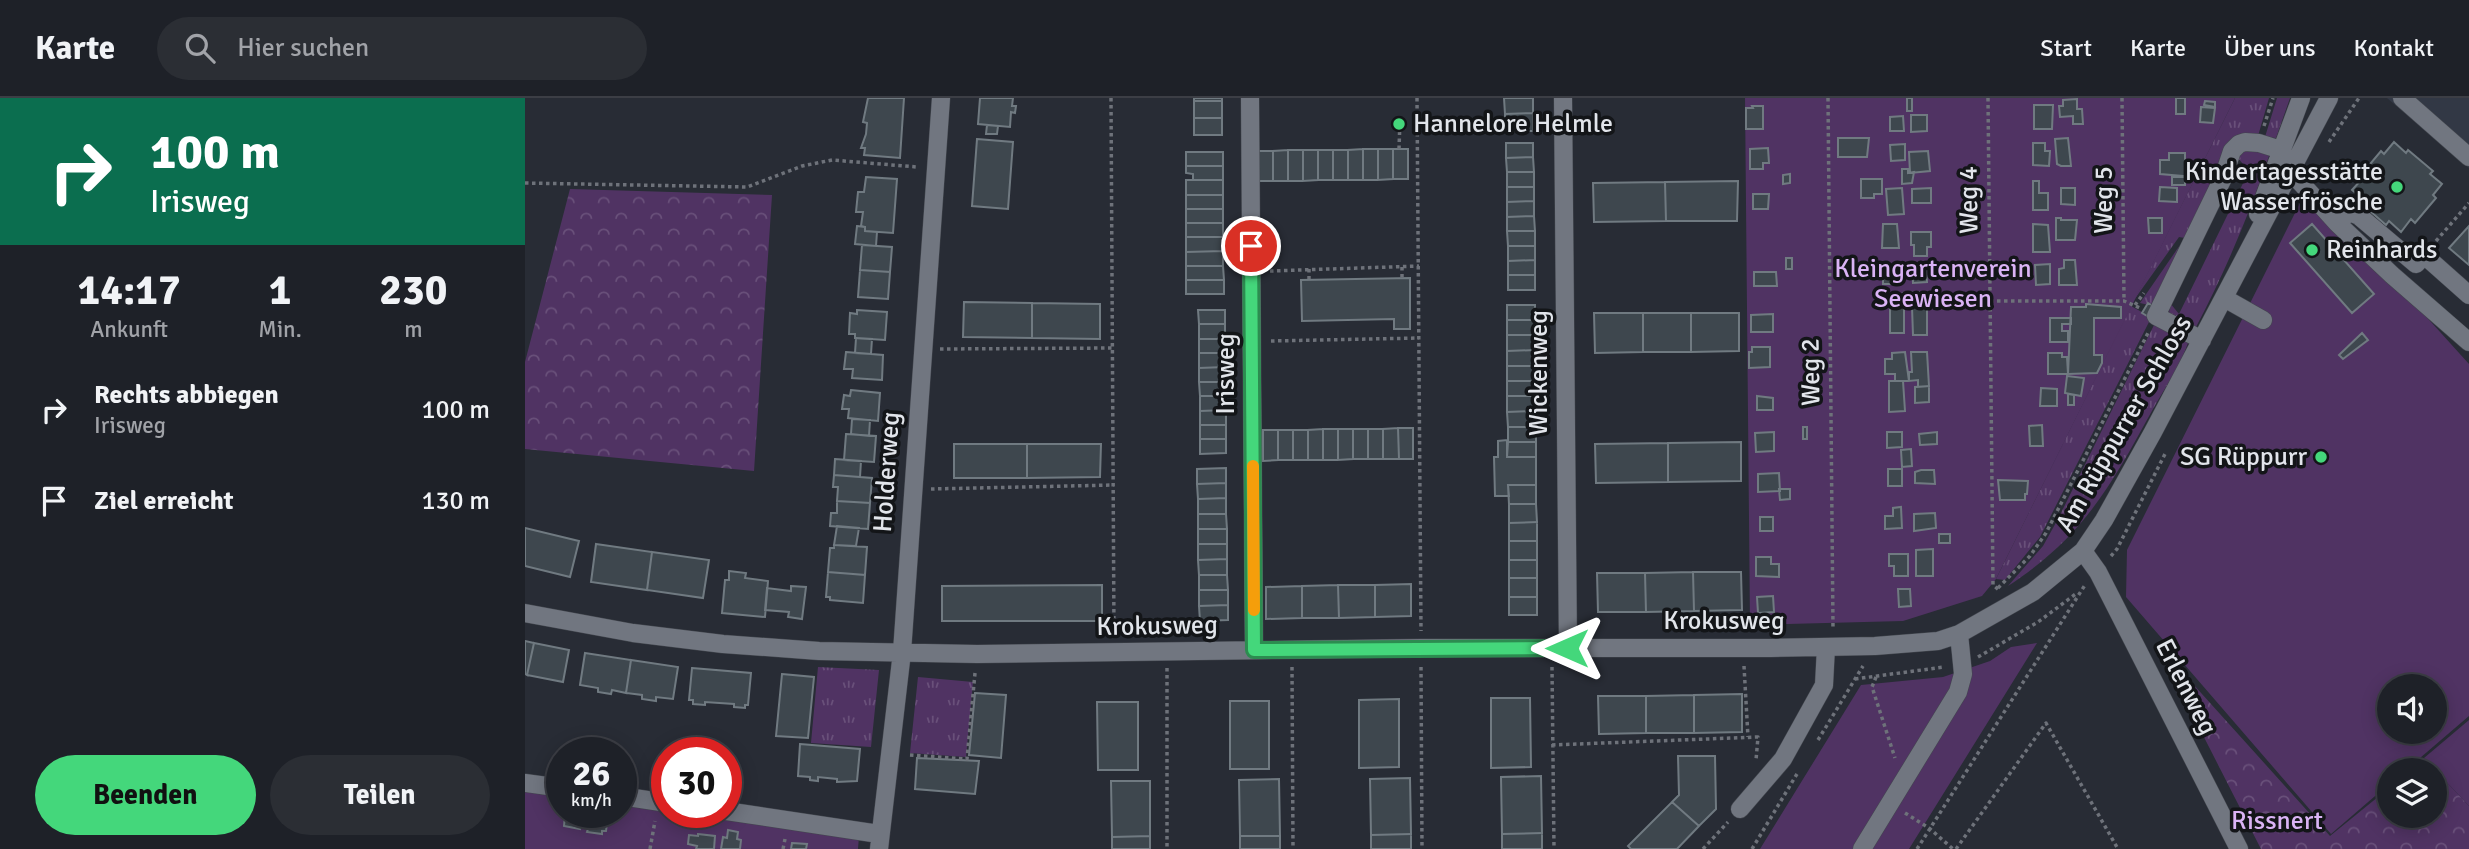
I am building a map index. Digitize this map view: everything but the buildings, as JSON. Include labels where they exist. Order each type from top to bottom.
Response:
[{"type":"street","name":"Holderweg","points":[[879,841],[902,652],[941,98]]},
{"type":"street","name":"Irisweg","points":[[1250,98],[1254,650]]},
{"type":"street","name":"Wickenweg","points":[[1560,648],[1563,98]]},
{"type":"street","name":"Am Rüppurrer Schloss","points":[[2237,273],[2301,98]]},
{"type":"street","name":"Am Rüppurrer Schloss","points":[[1959,634],[2033,593],[2083,551],[2135,465],[2329,98]]},
{"type":"street","points":[[2402,98],[2469,157]]},
{"type":"street","points":[[2202,340],[2157,316],[2223,178],[2232,151],[2245,142],[2281,150],[2301,183],[2337,223],[2469,342]]},
{"type":"street","points":[[2337,223],[2349,212],[2359,216],[2416,264],[2424,255],[2469,295]]},
{"type":"street","points":[[2224,298],[2263,320]]},
{"type":"street","name":"Erlenweg","points":[[2083,551],[2098,572],[2239,849]]},
{"type":"street","name":"Krokusweg","points":[[525,613],[633,633],[723,644],[818,651],[977,654],[1421,648],[1829,647],[1911,645],[1938,641],[1959,634]]},
{"type":"street","points":[[1862,849],[1958,692],[1963,674],[1959,634]]},
{"type":"street","points":[[1740,809],[1783,758],[1824,685],[1829,647]]},
{"type":"street","points":[[525,783],[546,786]]},
{"type":"street","points":[[742,814],[879,841]]},
{"type":"path","points":[[1111,98],[1114,653]]},
{"type":"path","points":[[1417,98],[1422,849]]},
{"type":"path","name":"Weg 2","points":[[1828,98],[1829,647]]},
{"type":"path","name":"Weg 4","points":[[1988,98],[1993,585]]},
{"type":"path","name":"Weg 5","points":[[2122,98],[2124,301]]},
{"type":"path","points":[[2259,143],[2273,98]]},
{"type":"path","points":[[1399,149],[1400,120]]},
{"type":"path","points":[[525,183],[747,187],[802,166],[832,160],[935,169]]},
{"type":"path","points":[[2424,255],[2469,203]]},
{"type":"path","points":[[1251,271],[1419,266]]},
{"type":"path","points":[[1402,267],[1402,278]]},
{"type":"path","points":[[1309,270],[1309,279]]},
{"type":"path","points":[[1990,301],[2124,301],[2138,307]]},
{"type":"path","points":[[1999,588],[2030,556],[2046,533],[2157,316]]},
{"type":"path","points":[[1252,341],[1419,338]]},
{"type":"path","points":[[922,349],[1113,348]]},
{"type":"path","points":[[913,489],[1114,485]]},
{"type":"path","points":[[1917,849],[2079,592]]},
{"type":"path","points":[[1554,849],[1552,745],[1560,648]]},
{"type":"path","points":[[1743,648],[1748,737]]},
{"type":"path","points":[[1292,650],[1293,849]]},
{"type":"path","points":[[1167,652],[1167,849]]},
{"type":"path","points":[[890,754],[967,759],[977,654]]},
{"type":"path","points":[[1875,677],[1872,687],[1898,769],[1909,774]]},
{"type":"path","points":[[1890,804],[1929,828],[1955,849],[2046,723],[2118,849]]},
{"type":"path","points":[[1552,745],[1758,737],[1757,757],[1751,765]]},
{"type":"path","points":[[650,849],[654,828]]},
{"type":"shaded area","points":[[2387,98],[2469,98],[2469,168]]},
{"type":"green space","name":"Kleingartenverein Seewiesen","points":[[1745,98],[2235,98],[1996,579],[1982,596],[1903,621],[1750,625]]},
{"type":"green space","points":[[2235,98],[2269,98],[2258,136],[2244,133],[2232,140],[2185,238],[2179,237],[2134,300]]},
{"type":"green space","points":[[2277,98],[2290,98],[2276,138],[2265,137]]},
{"type":"green space","points":[[2244,147],[2266,151],[2269,156],[2227,264],[2196,327],[2193,328],[2169,314],[2170,303],[2179,314],[2249,171],[2237,157]]},
{"type":"green space","points":[[570,189],[772,195],[754,471],[525,449],[525,362]]},
{"type":"green space","name":"SG Rüppurr","points":[[2304,195],[2422,312],[2469,364],[2469,716],[2447,735],[2447,674],[2377,674],[2377,744],[2436,744],[2420,758],[2377,758],[2377,794],[2331,834],[2126,597],[2127,550]]},
{"type":"green space","points":[[2180,245],[2153,306],[2140,303]]},
{"type":"green space","points":[[2131,306],[2147,315],[2150,320],[2040,537],[2005,580],[1996,579]]},
{"type":"green space","points":[[2156,321],[2188,340],[2172,377],[2123,463],[2093,508],[2057,548],[2008,586],[2043,546]]},
{"type":"green space","points":[[2037,643],[1909,849],[1760,849],[1861,685],[1943,677],[1990,661],[2011,647]]},
{"type":"green space","name":"Rissnert","points":[[2156,643],[2330,836],[2377,798],[2377,828],[2447,828],[2447,783],[2469,806],[2469,849],[2261,849]]},
{"type":"green space","points":[[818,667],[879,670],[871,747],[811,743]]},
{"type":"green space","points":[[918,677],[973,682],[966,757],[910,753]]},
{"type":"green space","points":[[2469,720],[2469,806],[2447,783],[2447,758],[2424,758],[2441,744],[2447,744],[2447,739]]},
{"type":"green space","points":[[525,789],[546,792],[546,828],[637,828],[637,805],[651,807],[651,828],[742,828],[742,820],[859,836],[858,849],[525,849]]},
{"type":"slow traffic","points":[[1253,466],[1254,610]]},
{"type":"place","name":"Hannelore Helmle","points":[[1399,124]]},
{"type":"place","name":"Kindertagesstätte Wasserfrösche","points":[[2397,187]]},
{"type":"place","name":"Reinhards","points":[[2312,250]]},
{"type":"place","name":"SG Rüppurr","points":[[2321,457]]},
{"type":"route","points":[[1251,246],[1254,650],[1567,648]]}]
